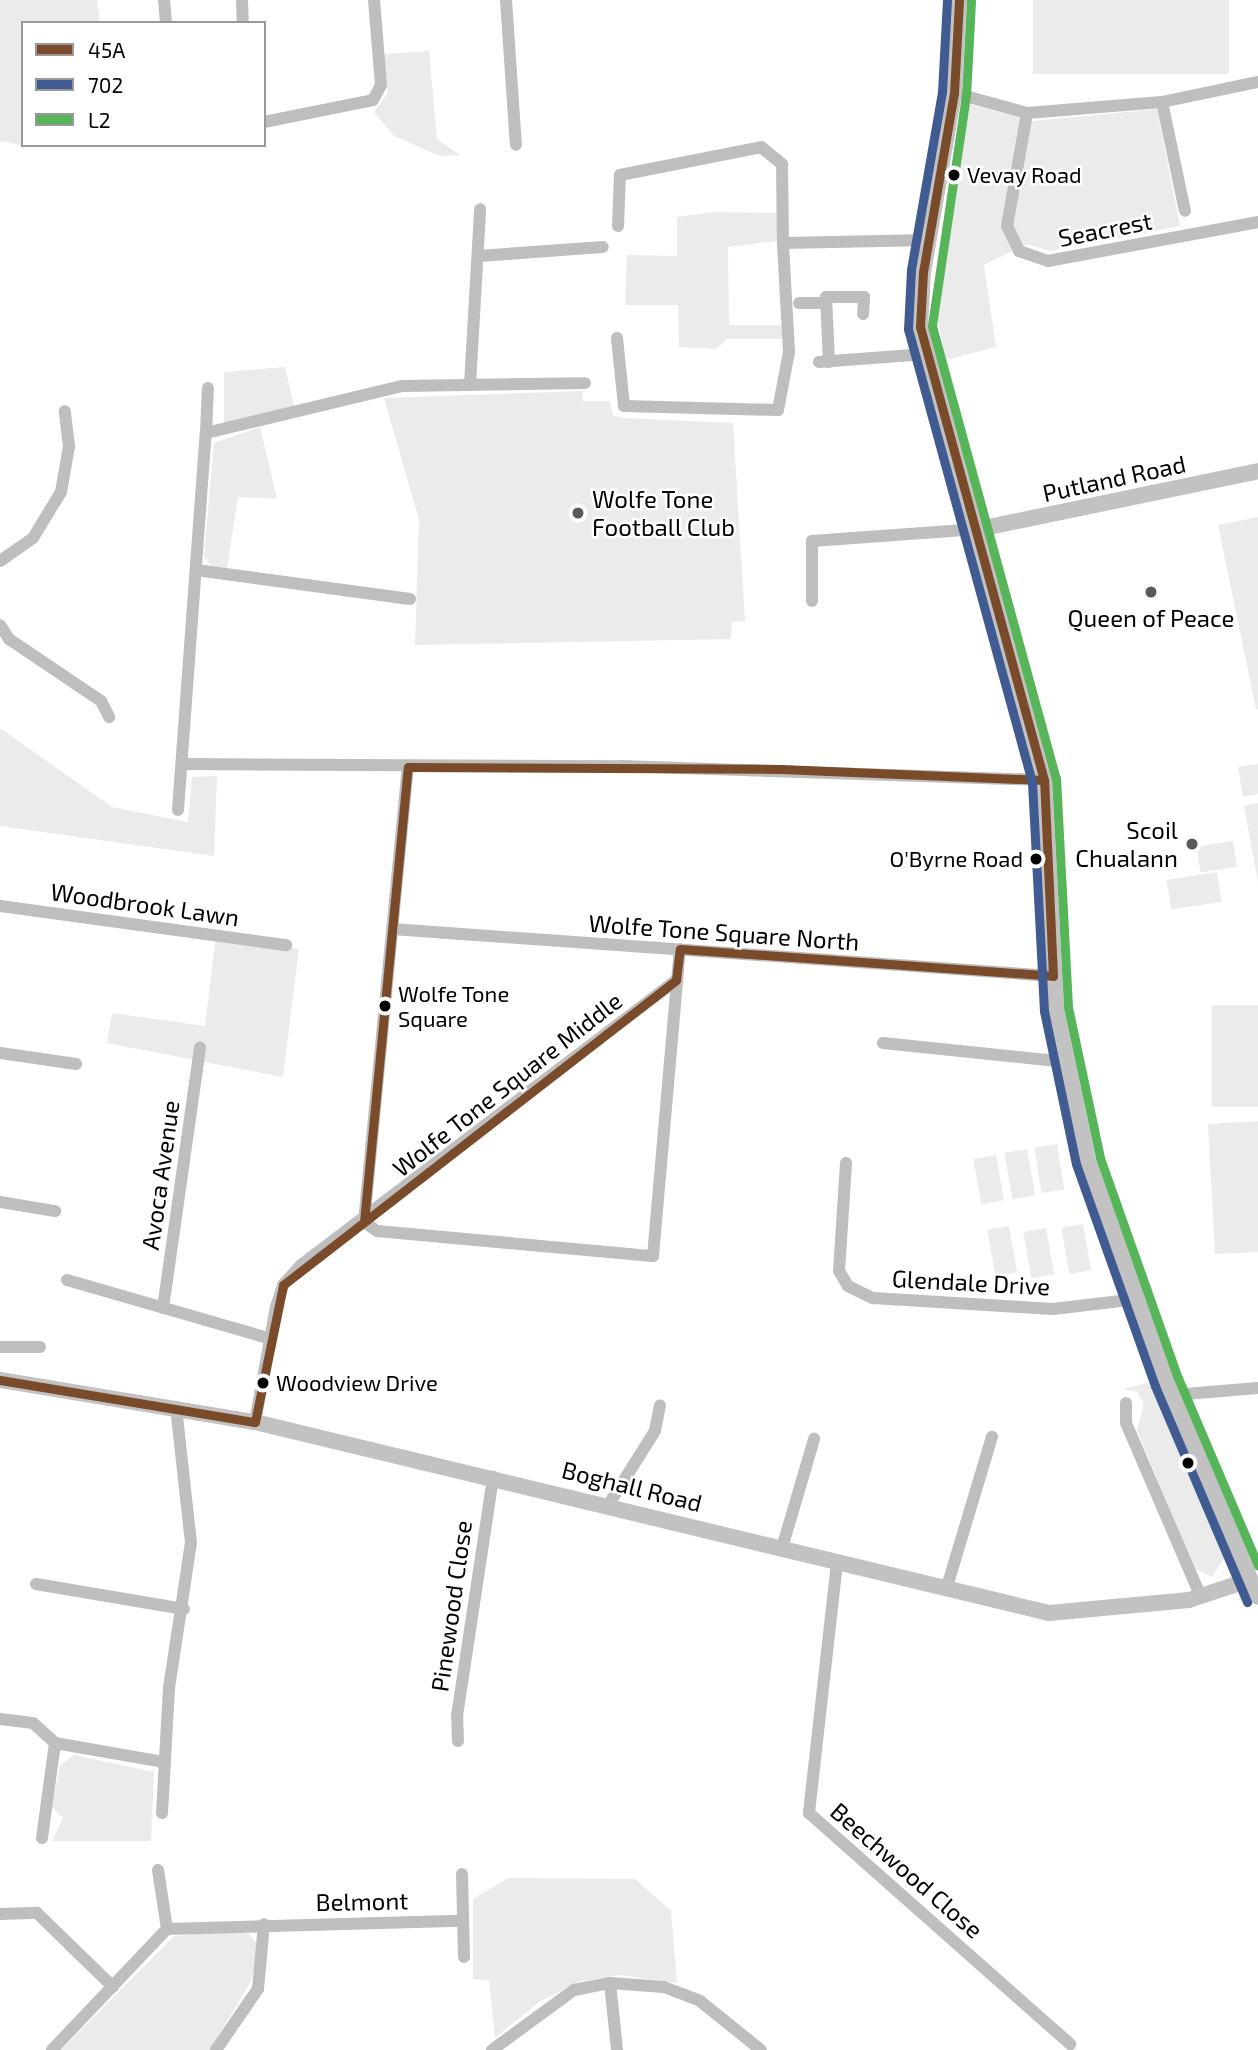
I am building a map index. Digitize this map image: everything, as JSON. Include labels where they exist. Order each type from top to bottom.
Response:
[{"type":"main road","points":[[959,0],[954,93],[920,298],[926,354],[979,529],[1044,780],[1054,976],[1066,1062],[1088,1161],[1174,1395],[1258,1597]]},
{"type":"main road","name":"Putland Road","points":[[979,529],[1258,471]]},
{"type":"main road","name":"Boghall Road","points":[[0,1380],[255,1422],[610,1504],[947,1590],[1067,1615],[1201,1597],[1249,1580]]},
{"type":"street","points":[[164,0],[166,21]]},
{"type":"street","points":[[242,0],[243,21]]},
{"type":"street","points":[[266,122],[373,100],[381,85],[374,0]]},
{"type":"street","points":[[506,0],[516,145]]},
{"type":"street","points":[[954,93],[1027,113],[1162,102],[1258,82]]},
{"type":"street","points":[[1162,102],[1185,211]]},
{"type":"street","name":"Seacrest","points":[[1027,113],[1007,226],[1019,251],[1048,261],[1258,222]]},
{"type":"street","points":[[617,338],[624,406],[778,410],[789,352],[782,164],[761,147],[620,175],[618,226]]},
{"type":"street","points":[[470,385],[480,209]]},
{"type":"street","points":[[783,243],[929,240]]},
{"type":"street","points":[[479,256],[603,247]]},
{"type":"street","points":[[863,314],[863,297],[826,297],[824,362],[926,354]]},
{"type":"street","points":[[799,303],[826,303]]},
{"type":"street","points":[[206,433],[402,386],[585,383]]},
{"type":"street","points":[[178,810],[208,388]]},
{"type":"street","points":[[0,561],[33,538],[61,492],[69,446],[65,411]]},
{"type":"street","points":[[813,601],[812,541],[979,529]]},
{"type":"street","points":[[196,570],[410,599]]},
{"type":"street","points":[[0,625],[9,639],[101,701],[109,717]]},
{"type":"street","points":[[182,764],[781,769],[1044,780]]},
{"type":"street","points":[[408,766],[364,1222],[377,1231],[653,1256],[680,948]]},
{"type":"street","name":"Woodbrook Lawn","points":[[0,906],[286,945]]},
{"type":"street","name":"Wolfe Tone Square North","points":[[392,929],[1054,976]]},
{"type":"street","name":"Wolfe Tone Square Middle","points":[[268,1338],[283,1285],[676,979]]},
{"type":"street","points":[[883,1043],[1066,1062]]},
{"type":"street","name":"Avoca Avenue","points":[[163,1308],[200,1048]]},
{"type":"street","points":[[0,1053],[76,1064]]},
{"type":"street","name":"Glendale Drive","points":[[846,1163],[839,1271],[848,1286],[873,1298],[1052,1308],[1137,1299]]},
{"type":"street","points":[[0,1202],[55,1212]]},
{"type":"street","points":[[67,1280],[268,1338],[255,1422]]},
{"type":"street","points":[[0,1347],[40,1347]]},
{"type":"street","points":[[1174,1395],[1258,1388]]},
{"type":"street","points":[[1126,1403],[1126,1423],[1201,1597]]},
{"type":"street","points":[[610,1504],[655,1431],[660,1405]]},
{"type":"street","points":[[162,1813],[169,1688],[184,1609],[191,1543],[176,1407]]},
{"type":"street","points":[[947,1590],[992,1437]]},
{"type":"street","points":[[782,1548],[814,1439]]},
{"type":"street","name":"Pinewood Close","points":[[458,1741],[457,1716],[493,1477]]},
{"type":"street","name":"Beechwood Close","points":[[837,1563],[809,1812],[1070,2044]]},
{"type":"street","points":[[36,1584],[184,1609]]},
{"type":"street","points":[[0,1719],[33,1723],[55,1744],[164,1762]]},
{"type":"street","points":[[42,1838],[55,1744]]},
{"type":"street","points":[[52,2050],[167,1929],[158,1870]]},
{"type":"street","points":[[462,1874],[461,1921],[464,1957]]},
{"type":"street","points":[[0,1914],[37,1913],[113,1987]]},
{"type":"street","name":"Belmont","points":[[167,1929],[264,1924],[461,1921]]},
{"type":"street","points":[[216,2050],[258,1989],[264,1924]]},
{"type":"street","points":[[492,2050],[574,1990],[610,1983],[637,1982],[700,2000],[761,2050]]},
{"type":"street","points":[[610,1983],[617,2050]]},
{"type":"shaded area","points":[[0,0],[97,0],[100,21],[21,21],[21,145],[0,141]]},
{"type":"shaded area","points":[[1033,0],[1229,0],[1229,74],[1033,74]]},
{"type":"shaded area","points":[[429,51],[437,139],[460,155],[440,156],[394,136],[374,112],[388,93],[384,54]]},
{"type":"shaded area","points":[[968,104],[1033,121],[1157,109],[1180,226],[1050,251],[1027,244],[984,265],[996,347],[945,360],[935,300]]},
{"type":"shaded area","points":[[713,212],[783,213],[784,240],[728,247],[729,325],[788,325],[789,339],[727,339],[716,349],[679,347],[678,305],[625,305],[627,255],[677,256],[677,217]]},
{"type":"shaded area","points":[[285,367],[294,406],[224,425],[224,372]]},
{"type":"shaded area","name":"Wolfe Tone Football Club","points":[[582,391],[583,401],[610,401],[613,415],[623,418],[733,423],[745,621],[732,622],[731,639],[415,645],[419,520],[384,398]]},
{"type":"shaded area","points":[[260,427],[277,499],[238,497],[227,568],[211,566],[204,557],[214,443]]},
{"type":"shaded area","points":[[1258,517],[1258,709],[1256,709],[1218,525]]},
{"type":"shaded area","points":[[0,728],[112,807],[188,822],[192,777],[217,776],[214,856],[0,826]]},
{"type":"shaded area","points":[[1258,764],[1258,794],[1243,797],[1238,767]]},
{"type":"shaded area","points":[[1258,803],[1258,882],[1244,806]]},
{"type":"shaded area","points":[[1233,841],[1237,867],[1201,872],[1196,847]]},
{"type":"shaded area","points":[[1217,872],[1222,902],[1171,910],[1167,880]]},
{"type":"shaded area","points":[[216,936],[299,949],[283,1077],[107,1043],[112,1013],[205,1026]]},
{"type":"shaded area","points":[[1212,1005],[1258,1005],[1258,1107],[1212,1107]]},
{"type":"shaded area","points":[[1258,1121],[1258,1252],[1215,1254],[1208,1124]]},
{"type":"shaded area","points":[[1057,1144],[1064,1189],[1041,1193],[1034,1148]]},
{"type":"shaded area","points":[[1027,1149],[1035,1195],[1013,1199],[1004,1153]]},
{"type":"shaded area","points":[[996,1155],[1004,1200],[981,1204],[973,1159]]},
{"type":"shaded area","points":[[1083,1224],[1091,1270],[1069,1274],[1061,1228]]},
{"type":"shaded area","points":[[1009,1226],[1017,1272],[995,1276],[987,1230]]},
{"type":"shaded area","points":[[1046,1228],[1054,1274],[1032,1278],[1023,1232]]},
{"type":"shaded area","points":[[1158,1380],[1180,1433],[1182,1462],[1225,1557],[1212,1577],[1194,1568],[1137,1430],[1144,1404],[1137,1392],[1123,1389]]},
{"type":"shaded area","points":[[74,1755],[154,1772],[151,1841],[52,1841],[63,1818],[52,1807],[60,1766]]},
{"type":"shaded area","points":[[508,1878],[635,1879],[671,1911],[677,1983],[620,1975],[578,1982],[539,2002],[495,2038],[489,1980],[473,1979],[473,1899]]},
{"type":"shaded area","points":[[246,1930],[259,1947],[251,1981],[210,2050],[61,2050],[174,1936]]},
{"type":"transit line","name":"702","points":[[947,0],[942,92],[911,270],[908,329],[1032,782],[1044,1011],[1076,1164],[1155,1386],[1247,1602]]},
{"type":"transit line","name":"45A","points":[[255,1422],[283,1285],[676,980],[680,949],[1053,976],[1044,780],[920,327],[923,272],[954,93],[959,0]]},
{"type":"transit line","name":"L2","points":[[971,1],[966,95],[932,326],[1056,778],[1068,1007],[1100,1158],[1178,1378],[1258,1566]]},
{"type":"transit line","name":"45A","points":[[364,1222],[408,767],[781,769],[1044,780]]},
{"type":"transit line","name":"45A","points":[[0,1380],[255,1422]]},
{"type":"place","name":"Vevay Road","points":[[954,175]]},
{"type":"place","name":"Wolfe Tone Football Club","points":[[578,513]]},
{"type":"place","name":"Queen of Peace","points":[[1151,592]]},
{"type":"place","name":"Scoil Chualann","points":[[1192,844]]},
{"type":"place","name":"O'Byrne Road","points":[[1036,859]]},
{"type":"place","name":"Wolfe Tone Square","points":[[385,1006]]},
{"type":"place","name":"Woodview Drive","points":[[263,1383]]}]
